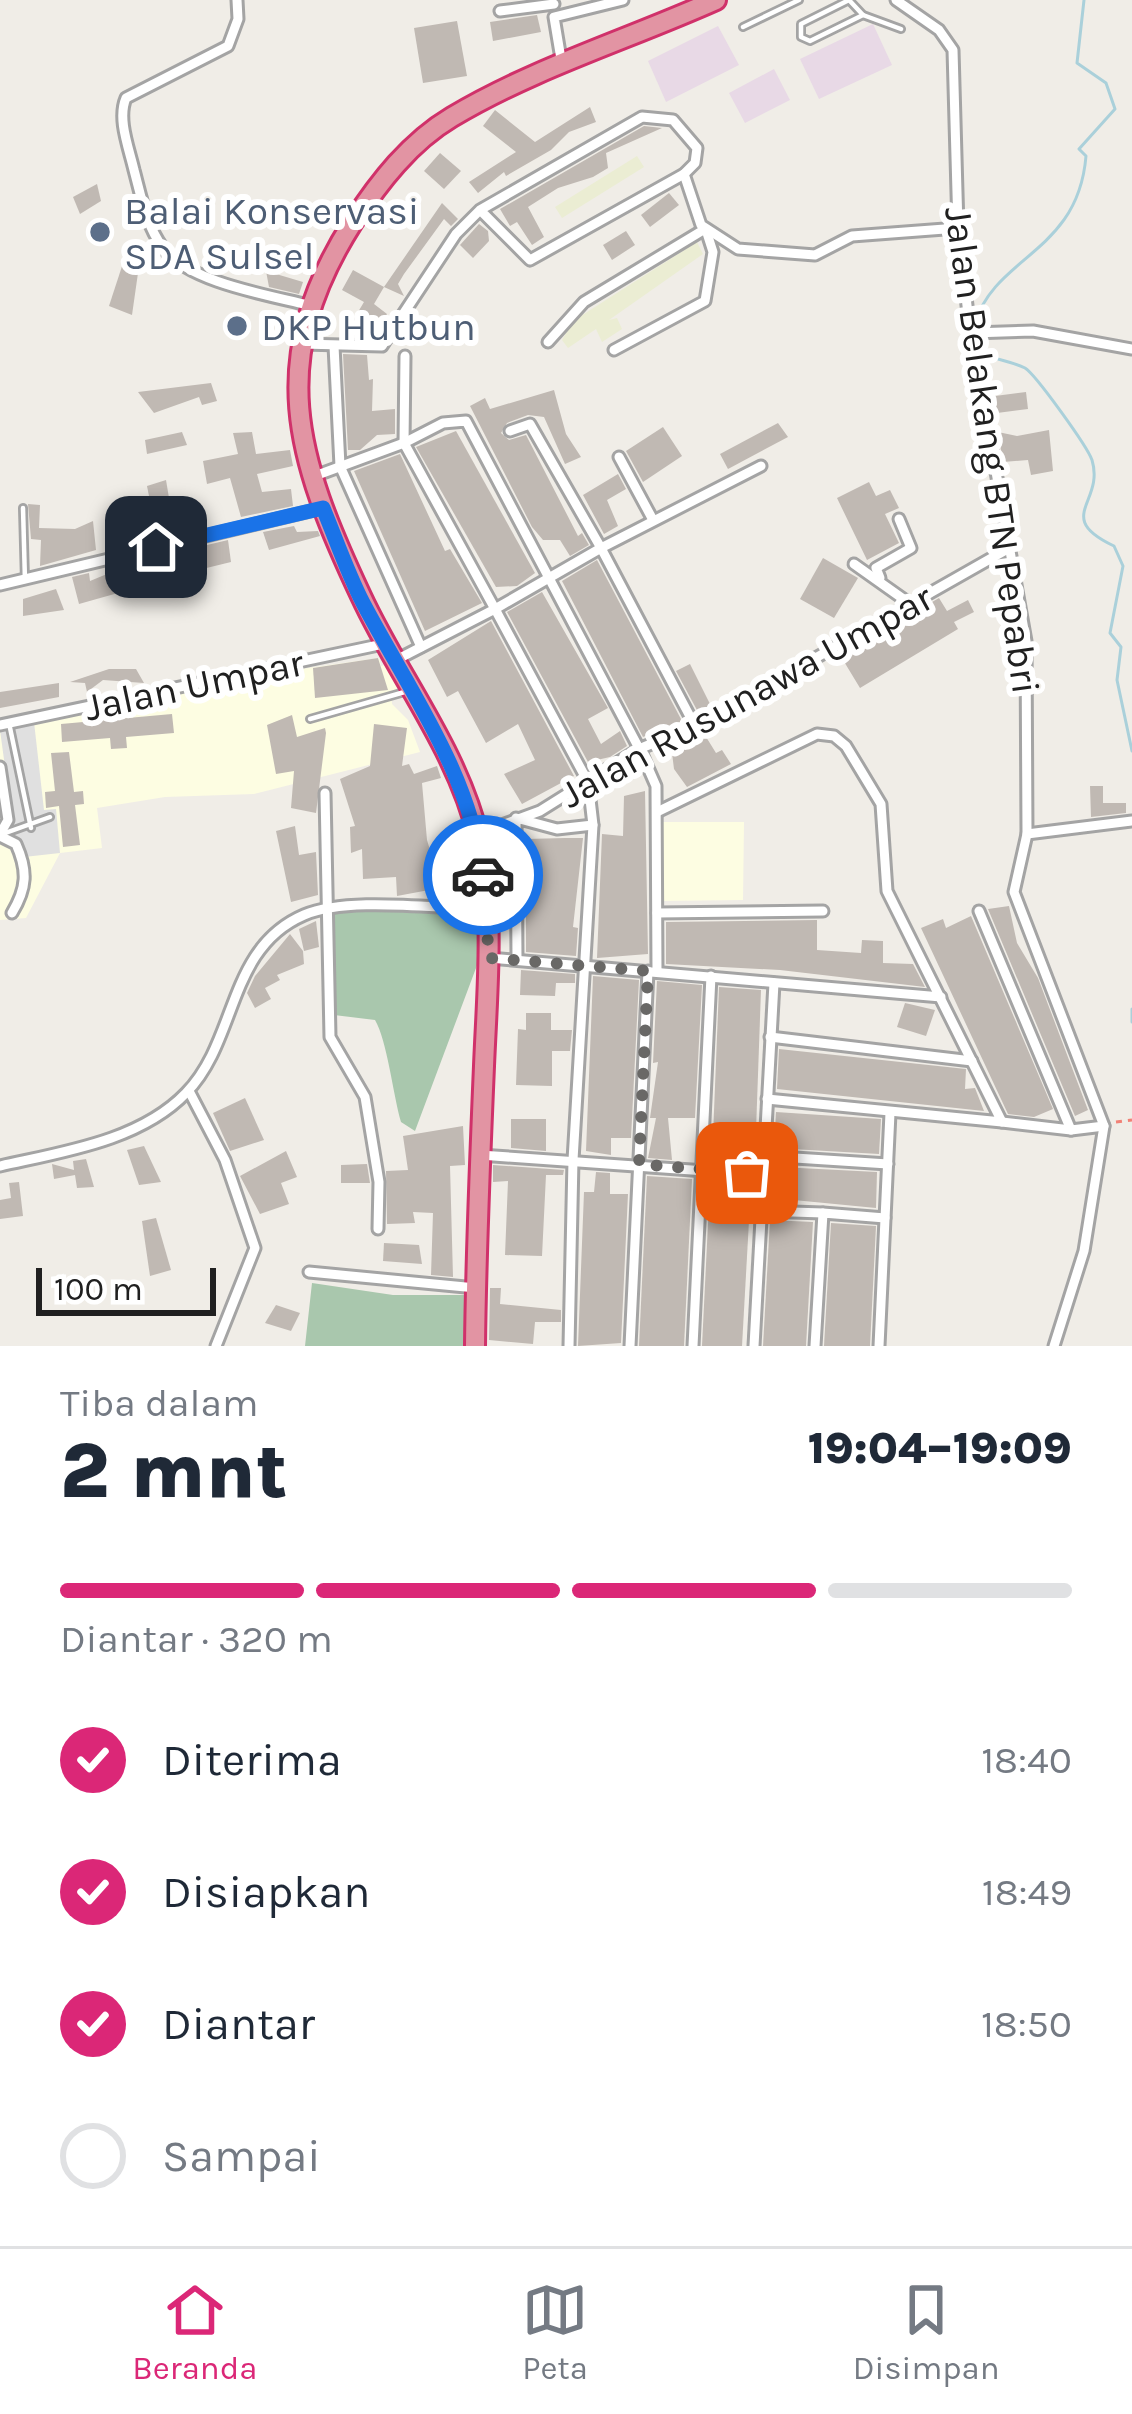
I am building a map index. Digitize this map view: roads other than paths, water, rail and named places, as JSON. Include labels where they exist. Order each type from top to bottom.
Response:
[{"type":"highway","points":[[475,1345],[489,958],[488,909],[477,833],[445,748],[363,603],[312,477],[299,409],[308,304],[322,270],[399,160],[446,120],[716,0]]},
{"type":"street","points":[[238,0],[238,19],[228,46],[126,98],[121,110],[131,157],[148,221],[165,252],[224,284],[308,304]]},
{"type":"street","points":[[554,17],[623,0]]},
{"type":"street","name":"Jalan Belakang BTN Pepabri","points":[[896,0],[939,30],[953,50],[958,228],[1027,655],[1027,833],[1014,892],[1104,1126]]},
{"type":"street","points":[[500,11],[554,2],[562,65]]},
{"type":"street","points":[[302,344],[370,348],[387,342],[429,274],[480,210],[642,118],[662,116],[687,130],[698,154],[684,174],[530,260],[480,210]]},
{"type":"street","points":[[614,350],[705,301],[712,252],[684,174]]},
{"type":"street","points":[[705,230],[738,249],[804,255],[853,236],[958,228]]},
{"type":"street","points":[[548,342],[584,302],[705,230]]},
{"type":"street","points":[[972,333],[1033,331],[1132,350]]},
{"type":"street","points":[[334,346],[340,466],[422,647]]},
{"type":"street","points":[[405,356],[404,443],[588,782],[593,825],[573,1160],[569,1346]]},
{"type":"street","points":[[312,477],[404,443],[443,422],[466,421],[656,784],[657,913],[630,1346]]},
{"type":"street","points":[[510,431],[530,424],[695,726]]},
{"type":"street","points":[[619,457],[653,520]]},
{"type":"street","name":"Jalan Umpar","points":[[5,724],[422,647],[761,466]]},
{"type":"street","points":[[0,585],[323,508]]},
{"type":"street","points":[[880,578],[875,568],[911,548],[899,518]]},
{"type":"street","name":"Jalan Rusunawa Umpar","points":[[477,833],[540,811],[639,749],[695,726],[1011,547]]},
{"type":"street","points":[[854,564],[880,578],[909,603]]},
{"type":"street","points":[[657,812],[817,734],[834,736],[846,746],[881,804],[886,891],[903,933],[941,997],[1002,1122]]},
{"type":"street","points":[[0,766],[8,820],[0,835],[16,844],[26,868],[22,896],[12,914]]},
{"type":"street","points":[[325,793],[330,1037],[365,1097],[379,1182],[378,1229]]},
{"type":"street","points":[[517,959],[516,818],[557,829],[593,825]]},
{"type":"street","points":[[1027,833],[1132,821]]},
{"type":"street","points":[[0,1166],[122,1134],[188,1091],[216,1053],[239,980],[258,952],[292,921],[324,909],[488,909]]},
{"type":"street","points":[[657,913],[823,911]]},
{"type":"street","points":[[979,911],[1071,1130]]},
{"type":"street","points":[[489,958],[941,997]]},
{"type":"street","points":[[693,1346],[711,976]]},
{"type":"street","points":[[754,1346],[774,983]]},
{"type":"street","points":[[770,1037],[972,1060]]},
{"type":"street","points":[[188,1091],[225,1160],[255,1248],[216,1346]]},
{"type":"street","points":[[767,1099],[1071,1130],[1104,1126],[1090,1224],[1054,1346]]},
{"type":"street","points":[[879,1346],[890,1113]]},
{"type":"street","points":[[480,1155],[763,1175]]},
{"type":"street","points":[[764,1156],[888,1164]]},
{"type":"street","points":[[760,1211],[885,1218]]},
{"type":"street","points":[[815,1346],[823,1214]]},
{"type":"street","points":[[309,1272],[476,1288]]},
{"type":"street","points":[[475,1345],[485,1346]]},
{"type":"lane","points":[[743,27],[799,0]]},
{"type":"lane","points":[[863,15],[810,41],[801,37],[801,24],[849,0],[863,15],[902,29]]},
{"type":"lane","points":[[23,508],[25,581]]},
{"type":"lane","points":[[310,718],[414,689]]},
{"type":"lane","points":[[5,724],[31,827]]},
{"type":"lane","points":[[0,835],[50,818]]},
{"type":"waterway","points":[[975,323],[1000,282],[1053,234],[1068,213],[1080,188],[1086,156],[1079,149],[1115,109],[1106,83],[1077,63],[1084,0]]},
{"type":"waterway","points":[[978,344],[980,352],[1031,373],[1092,460],[1094,475],[1084,517],[1096,536],[1114,546],[1123,566],[1110,633],[1121,647],[1117,680],[1132,751]]},
{"type":"waterway","points":[[1132,1009],[1132,1022]]},
{"type":"place","name":"Balai Konservasi SDA Sulsel","points":[[100,232]]},
{"type":"place","name":"DKP Hutbun","points":[[237,326]]}]
